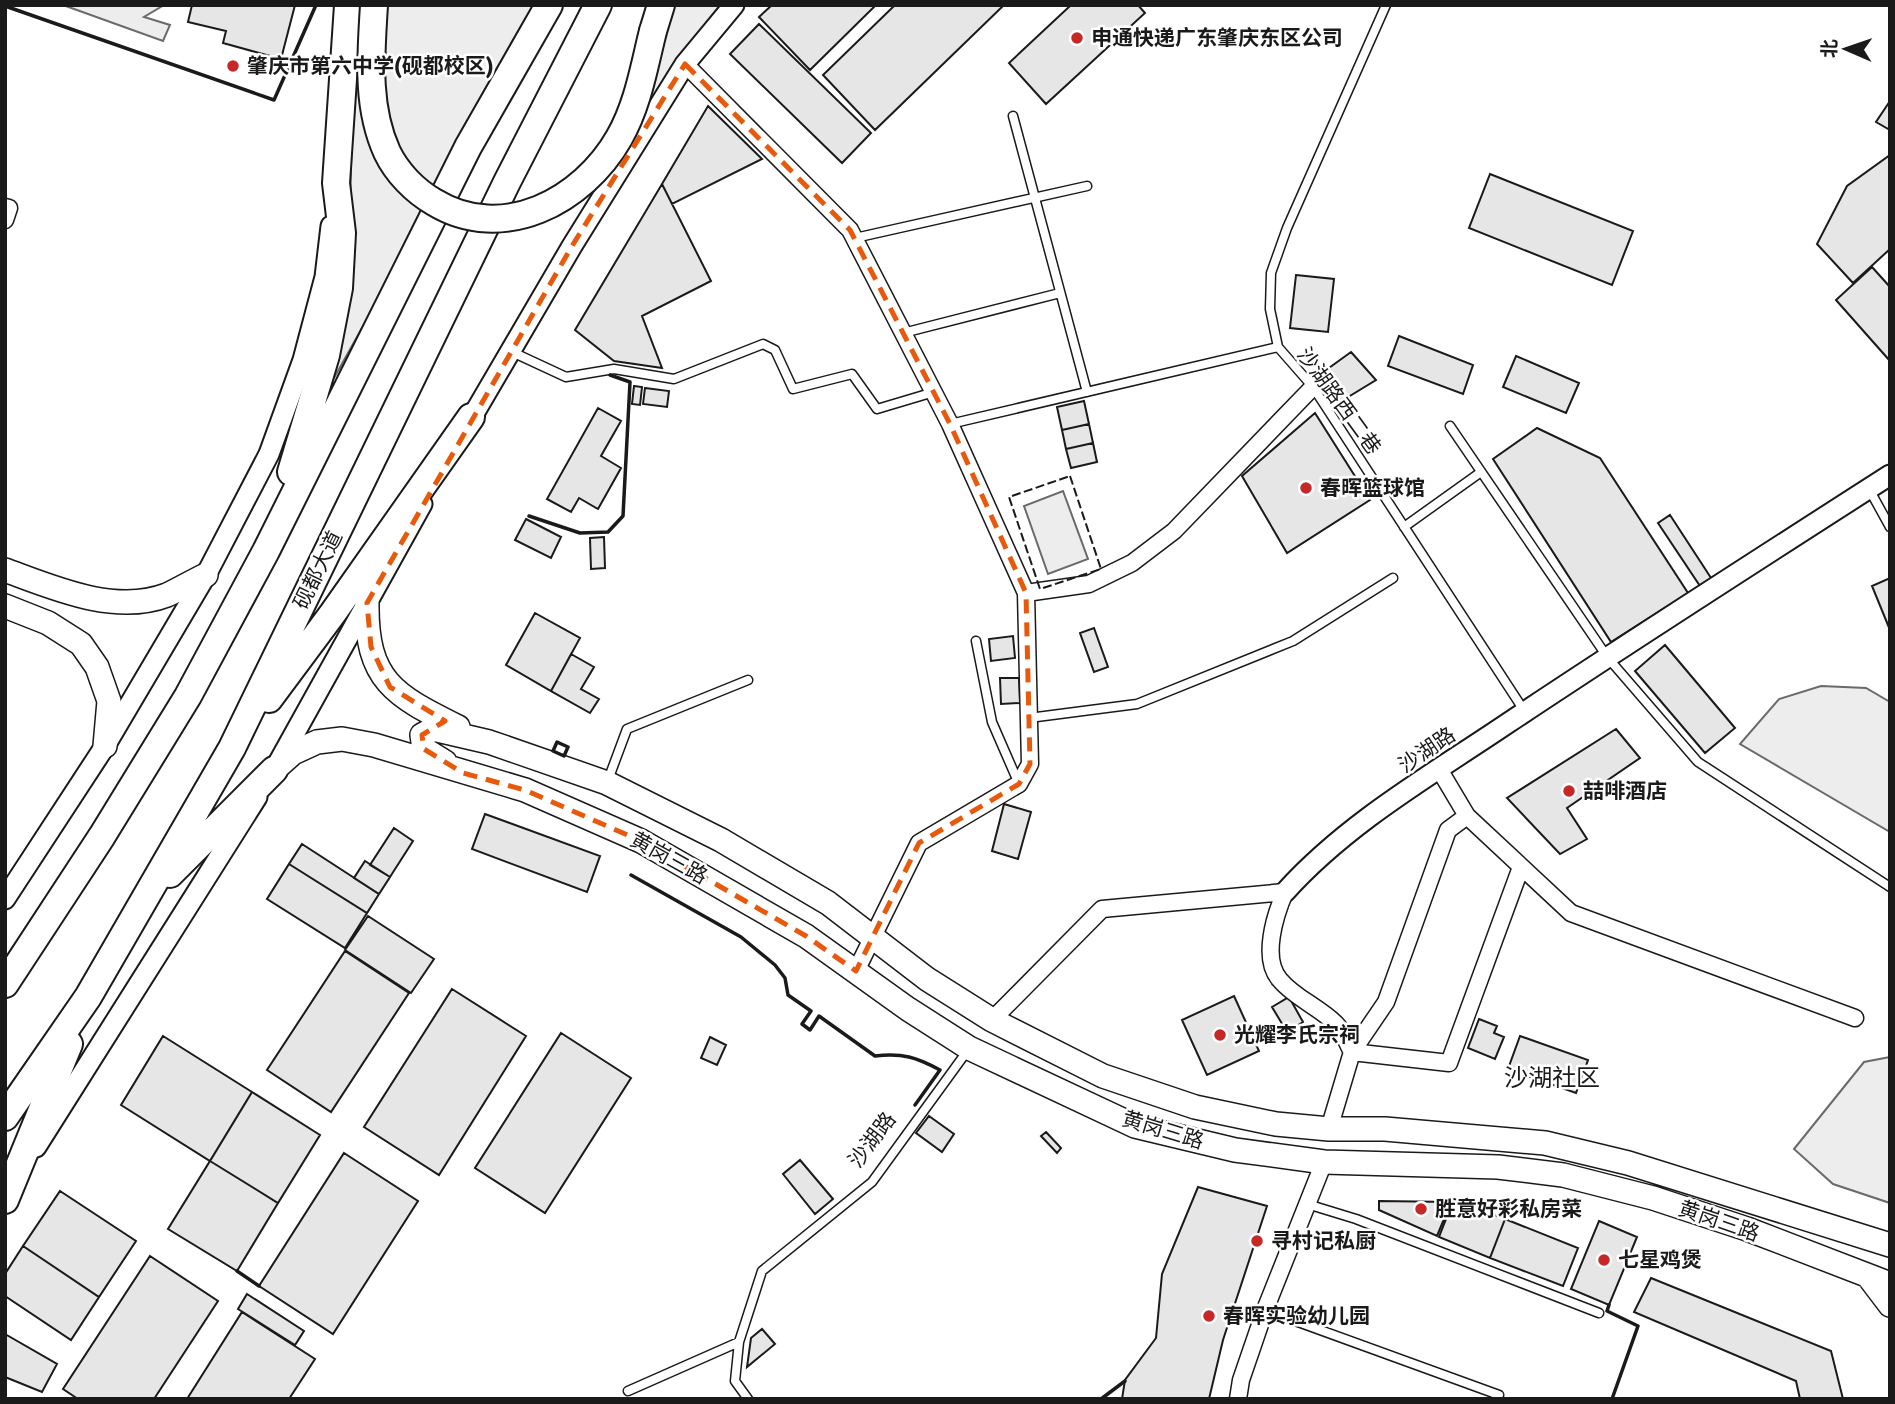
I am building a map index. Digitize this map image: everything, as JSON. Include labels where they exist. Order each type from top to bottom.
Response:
[{"type":"main road","points":[[266,551],[326,355],[339,288],[342,233],[336,183],[348,5]]},
{"type":"main road","points":[[374,5],[371,91],[378,126],[388,154],[403,176],[422,195],[445,209],[500,219],[527,215],[576,190],[612,148],[635,102],[661,5]]},
{"type":"main road","points":[[5,984],[102,836],[188,696],[266,551],[468,147],[549,5]]},
{"type":"main road","name":"砚都大道","points":[[5,1117],[89,997],[232,748],[507,182],[598,5]]},
{"type":"main road","points":[[232,748],[333,613],[471,417]]},
{"type":"main road","points":[[5,570],[45,585],[104,600],[132,602],[166,595],[206,575]]},
{"type":"main road","points":[[30,615],[47,604],[45,585]]},
{"type":"main road","points":[[367,603],[367,627],[371,648],[390,687],[402,698],[489,743]]},
{"type":"main road","points":[[5,606],[48,623],[81,644],[97,667],[109,701],[105,746]]},
{"type":"main road","points":[[463,773],[424,749],[422,736],[433,729],[489,743]]},
{"type":"main road","points":[[144,900],[274,770],[293,753],[317,742],[342,739],[374,745],[463,773]]},
{"type":"main road","name":"黄岗三路","points":[[489,743],[607,783],[721,840],[828,903],[927,979],[992,1020],[1103,1076],[1195,1107],[1276,1124],[1329,1129],[1385,1129],[1545,1143],[1628,1163],[1885,1241]]},
{"type":"main road","name":"黄岗三路","points":[[463,773],[525,790],[641,841],[806,936],[908,1009],[969,1048],[1135,1126],[1235,1150],[1324,1162],[1498,1167],[1563,1175],[1653,1198],[1746,1229],[1890,1284]]},
{"type":"main road","points":[[5,1200],[89,997]]},
{"type":"main road","points":[[1822,1258],[1832,1225]]},
{"type":"main road","points":[[1868,1276],[1890,1305]]},
{"type":"street","points":[[5,1200],[274,770],[471,417],[572,246],[685,64],[734,5]]},
{"type":"street","points":[[685,64],[850,230],[950,424],[1026,593],[1030,764],[1018,784],[919,844],[856,971]]},
{"type":"street","points":[[5,899],[105,746],[206,575],[269,454],[303,360],[325,277],[336,183]]},
{"type":"street","points":[[5,207],[9,208],[5,220]]},
{"type":"street","points":[[1026,593],[1089,584],[1132,562],[1174,531],[1313,387]]},
{"type":"street","name":"沙湖路","points":[[1285,892],[1308,867],[1366,819],[1525,712],[1890,475]]},
{"type":"street","points":[[1439,769],[1466,816],[1571,913],[1855,1018]]},
{"type":"street","points":[[1329,1129],[1352,1052],[1386,1002],[1448,830],[1466,816]]},
{"type":"street","points":[[1352,1052],[1449,1063],[1521,867]]},
{"type":"street","points":[[992,1020],[1102,909],[1285,892],[1270,938],[1274,969],[1279,980],[1338,1025],[1352,1052]]},
{"type":"street","points":[[1238,1399],[1241,1380],[1265,1310],[1324,1162]]},
{"type":"lane","name":"沙湖路西二巷","points":[[1386,5],[1287,228],[1271,273],[1270,309],[1278,347],[1313,387],[1525,712]]},
{"type":"lane","points":[[1013,116],[1087,392]]},
{"type":"lane","points":[[854,238],[1087,186]]},
{"type":"lane","points":[[903,333],[1060,293]]},
{"type":"lane","points":[[510,351],[566,377],[614,369],[674,379],[763,344],[775,350],[793,389],[852,374],[877,409],[934,392]]},
{"type":"lane","points":[[950,424],[1278,347]]},
{"type":"lane","points":[[1450,426],[1608,658],[1698,762],[1890,887]]},
{"type":"lane","points":[[1404,527],[1481,472]]},
{"type":"lane","points":[[1869,489],[1890,527]]},
{"type":"lane","points":[[1029,718],[1137,704],[1293,641],[1393,578]]},
{"type":"lane","points":[[976,641],[992,722],[1018,784]]},
{"type":"lane","points":[[607,783],[627,729],[748,680]]},
{"type":"lane","name":"沙湖路","points":[[739,1342],[762,1270],[872,1182],[969,1048]]},
{"type":"lane","points":[[1307,1204],[1356,1219],[1599,1313]]},
{"type":"lane","points":[[1265,1310],[1499,1395]]},
{"type":"lane","points":[[628,1391],[739,1342],[735,1381],[748,1399]]},
{"type":"highlighted area","points":[[685,64],[850,230],[950,424],[1026,593],[1030,764],[1019,784],[919,843],[856,971],[806,936],[641,841],[525,790],[463,773],[424,749],[422,735],[445,721],[390,687],[371,647],[367,603],[572,246]]},
{"type":"shaded area","points":[[63,5],[164,5],[144,17],[170,25],[163,41]]},
{"type":"shaded area","points":[[386,5],[543,5],[320,403],[350,208],[353,84],[384,31]]},
{"type":"shaded area","points":[[669,5],[720,5],[693,40],[630,137]]},
{"type":"shaded area","points":[[1063,491],[1088,559],[1048,574],[1024,506]]},
{"type":"shaded area","points":[[1821,686],[1866,688],[1890,702],[1890,832],[1740,744],[1779,699]]},
{"type":"shaded area","points":[[1890,1057],[1890,1203],[1833,1184],[1794,1149],[1864,1062]]},
{"type":"building","points":[[192,5],[295,5],[281,59],[223,43],[226,31],[188,22]]},
{"type":"building","points":[[772,5],[876,5],[810,70],[759,17]]},
{"type":"building","points":[[895,5],[1004,5],[875,130],[823,75]]},
{"type":"building","name":"申通快递广东肇庆东区公司","points":[[1071,5],[1138,5],[1145,13],[1046,104],[1009,63]]},
{"type":"building","points":[[759,24],[871,133],[842,163],[730,54]]},
{"type":"building","points":[[1890,101],[1890,130],[1876,122]]},
{"type":"building","points":[[708,106],[762,159],[672,204],[662,184]]},
{"type":"building","points":[[1890,155],[1890,249],[1853,283],[1817,244],[1847,186]]},
{"type":"building","points":[[1490,174],[1633,231],[1612,285],[1469,228]]},
{"type":"building","points":[[662,184],[711,281],[642,316],[662,368],[614,361],[575,330]]},
{"type":"building","points":[[1872,267],[1890,287],[1890,361],[1836,300]]},
{"type":"building","points":[[1296,275],[1334,279],[1328,332],[1290,328]]},
{"type":"building","points":[[1399,336],[1473,365],[1463,394],[1388,366]]},
{"type":"building","points":[[1351,352],[1376,380],[1340,402],[1322,373]]},
{"type":"building","points":[[1516,356],[1579,383],[1566,413],[1503,387]]},
{"type":"building","points":[[634,386],[642,387],[640,405],[632,404]]},
{"type":"building","points":[[645,388],[669,391],[667,407],[643,404]]},
{"type":"building","points":[[1084,401],[1089,424],[1062,430],[1057,407]]},
{"type":"building","points":[[598,408],[621,421],[601,456],[621,468],[598,509],[579,498],[571,512],[547,499]]},
{"type":"building","name":"春晖篮球馆","points":[[1315,413],[1370,500],[1287,553],[1242,476]]},
{"type":"building","points":[[1089,424],[1093,443],[1066,449],[1062,430]]},
{"type":"building","points":[[1537,428],[1600,458],[1688,593],[1611,642],[1493,459]]},
{"type":"building","points":[[1093,443],[1097,462],[1071,468],[1066,449]]},
{"type":"building","points":[[1670,515],[1713,581],[1702,589],[1658,523]]},
{"type":"building","points":[[526,519],[561,537],[551,558],[515,540]]},
{"type":"building","points":[[604,537],[605,568],[591,569],[590,538]]},
{"type":"building","points":[[1890,578],[1890,630],[1872,586]]},
{"type":"building","points":[[535,613],[580,638],[551,691],[506,665]]},
{"type":"building","points":[[1094,628],[1108,667],[1094,672],[1080,633]]},
{"type":"building","points":[[1013,636],[1015,658],[991,661],[989,639]]},
{"type":"building","points":[[1665,645],[1735,728],[1705,753],[1635,671]]},
{"type":"building","points":[[571,654],[594,667],[581,689],[599,699],[590,713],[551,691]]},
{"type":"building","points":[[1000,678],[1019,678],[1020,703],[1001,704]]},
{"type":"building","points":[[1616,729],[1640,758],[1567,808],[1587,839],[1560,854],[1507,798]]},
{"type":"building","points":[[1004,804],[1031,812],[1018,859],[992,851]]},
{"type":"building","points":[[485,814],[600,856],[587,892],[472,849]]},
{"type":"building","points":[[394,828],[413,841],[390,877],[370,865]]},
{"type":"building","points":[[302,844],[379,894],[367,913],[289,864]]},
{"type":"building","points":[[365,861],[390,877],[379,894],[354,878]]},
{"type":"building","points":[[289,864],[367,913],[345,948],[267,899]]},
{"type":"building","points":[[368,916],[434,959],[411,993],[345,950]]},
{"type":"building","points":[[345,951],[409,993],[331,1112],[267,1070]]},
{"type":"building","points":[[452,989],[526,1036],[439,1175],[364,1127]]},
{"type":"building","name":"光耀李氏宗祠","points":[[1234,996],[1259,1051],[1207,1075],[1182,1020]]},
{"type":"building","points":[[1289,997],[1303,1022],[1287,1032],[1272,1007]]},
{"type":"building","points":[[1479,1019],[1497,1026],[1494,1033],[1504,1037],[1495,1059],[1468,1048]]},
{"type":"building","points":[[561,1033],[631,1078],[545,1213],[475,1168]]},
{"type":"building","points":[[163,1036],[252,1092],[210,1161],[121,1105]]},
{"type":"building","points":[[1520,1036],[1588,1060],[1576,1093],[1508,1069]]},
{"type":"building","points":[[710,1037],[726,1045],[717,1065],[701,1058]]},
{"type":"building","points":[[252,1092],[320,1135],[278,1203],[210,1161]]},
{"type":"building","points":[[929,1116],[954,1134],[942,1152],[916,1133]]},
{"type":"building","points":[[1046,1132],[1061,1148],[1057,1153],[1041,1136]]},
{"type":"building","points":[[344,1153],[418,1201],[333,1334],[259,1286]]},
{"type":"building","points":[[800,1160],[833,1199],[815,1214],[783,1174]]},
{"type":"building","points":[[210,1161],[278,1203],[237,1271],[168,1229]]},
{"type":"building","points":[[1198,1187],[1267,1206],[1223,1340],[1209,1399],[1122,1399],[1125,1380],[1156,1338],[1162,1274]]},
{"type":"building","points":[[60,1191],[136,1241],[99,1297],[23,1246]]},
{"type":"building","points":[[1454,1199],[1505,1219],[1490,1258],[1439,1237]]},
{"type":"building","points":[[1379,1201],[1451,1202],[1437,1236],[1379,1210]]},
{"type":"building","points":[[1505,1219],[1578,1248],[1563,1286],[1490,1258]]},
{"type":"building","points":[[1599,1221],[1637,1237],[1609,1305],[1571,1289]]},
{"type":"building","points":[[23,1246],[99,1297],[71,1340],[5,1296],[5,1274]]},
{"type":"building","points":[[150,1256],[218,1301],[154,1399],[78,1399],[63,1389]]},
{"type":"building","points":[[1651,1278],[1831,1351],[1843,1399],[1800,1399],[1796,1381],[1634,1312]]},
{"type":"building","points":[[247,1294],[304,1331],[295,1345],[238,1309]]},
{"type":"building","points":[[242,1312],[315,1359],[289,1399],[187,1399]]},
{"type":"building","points":[[762,1329],[775,1344],[747,1367],[751,1338]]},
{"type":"building","points":[[5,1334],[57,1364],[42,1392],[5,1377]]},
{"type":"fence","points":[[1070,476],[1101,569],[1040,589],[1009,497],[1070,476]]},
{"type":"wall","points":[[5,6],[274,100],[316,5]]},
{"type":"wall","points":[[529,516],[580,533],[608,532],[623,516],[630,382],[610,375]]},
{"type":"wall","points":[[557,742],[568,747],[564,756],[553,751],[557,742]]},
{"type":"wall","points":[[631,875],[741,937],[775,965],[785,978],[788,995],[811,1011],[802,1024],[810,1030],[819,1016],[875,1056],[909,1057],[940,1070],[915,1105]]},
{"type":"wall","points":[[237,1271],[259,1286]]},
{"type":"wall","points":[[1609,1305],[1607,1311],[1638,1326],[1612,1399]]},
{"type":"wall","points":[[1101,1399],[1125,1381]]},
{"type":"place","name":"申通快递广东肇庆东区公司","points":[[1077,38]]},
{"type":"place","name":"肇庆市第六中学(砚都校区)","points":[[233,66]]},
{"type":"place","name":"春晖篮球馆","points":[[1306,488]]},
{"type":"place","name":"喆啡酒店","points":[[1569,791]]},
{"type":"place","name":"光耀李氏宗祠","points":[[1220,1035]]},
{"type":"place","name":"胜意好彩私房菜","points":[[1421,1209]]},
{"type":"place","name":"寻村记私厨","points":[[1257,1241]]},
{"type":"place","name":"七星鸡煲","points":[[1604,1260]]},
{"type":"place","name":"春晖实验幼儿园","points":[[1209,1316]]},
{"type":"district","name":"沙湖社区","points":[[1552,1078]]}]
